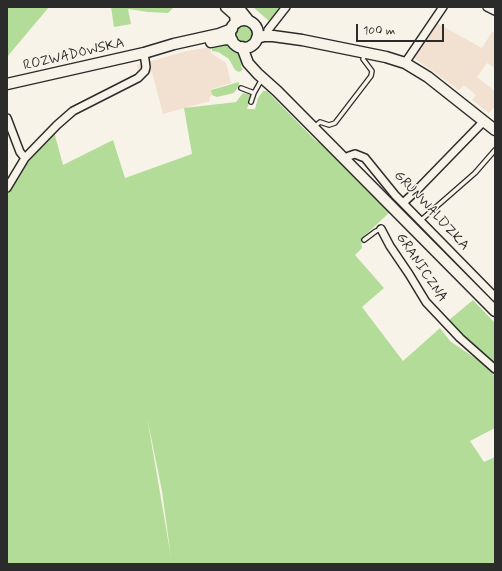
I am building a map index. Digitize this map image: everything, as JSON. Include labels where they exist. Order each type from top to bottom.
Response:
[{"type":"street","points":[[226,7],[235,15],[231,36],[232,40],[238,46],[250,44],[264,36],[273,36],[302,40],[386,57],[405,63],[428,77],[495,130]]},
{"type":"street","points":[[236,7],[252,23],[258,34],[250,44],[246,59],[251,66],[346,159],[495,311]]},
{"type":"street","points":[[268,30],[286,7]]},
{"type":"street","points":[[405,63],[443,7]]},
{"type":"street","points":[[487,7],[495,11]]},
{"type":"street","points":[[234,26],[240,21],[252,23],[268,30],[302,40]]},
{"type":"street","name":"ROZWADOWSKA","points":[[7,84],[146,53],[174,44],[219,34],[234,26]]},
{"type":"street","name":"ROZWADOWSKA","points":[[146,53],[167,51],[226,39],[232,40]]},
{"type":"street","points":[[7,188],[26,158],[57,125],[73,111],[138,78],[145,71],[146,53]]},
{"type":"street","points":[[7,118],[20,152],[26,158]]},
{"type":"street","points":[[403,204],[484,121]]},
{"type":"street","name":"GRUNWALDZKA","points":[[346,159],[355,154],[365,158],[403,204],[495,297]]},
{"type":"street","name":"GRANICZNA","points":[[381,228],[390,246],[426,302],[460,338],[495,369]]},
{"type":"lane","points":[[314,127],[320,122],[329,125],[335,123],[371,76],[373,72],[363,59],[365,53]]},
{"type":"lane","points":[[251,102],[262,78]]},
{"type":"lane","points":[[241,88],[254,94]]},
{"type":"lane","points":[[420,221],[475,173],[495,150]]},
{"type":"lane","points":[[364,240],[381,228]]},
{"type":"shaded area","points":[[437,23],[482,48],[492,32],[495,33],[495,68],[487,63],[477,77],[495,91],[495,106],[489,113],[472,100],[476,95],[464,85],[459,90],[414,58]]},
{"type":"shaded area","points":[[210,47],[211,53],[226,63],[231,83],[211,89],[212,95],[209,98],[210,101],[163,114],[152,72],[140,76],[137,65],[187,51]]},
{"type":"green space","points":[[7,7],[49,7],[7,57]]},
{"type":"green space","points":[[111,7],[174,7],[168,13],[128,9],[131,24],[114,27]]},
{"type":"green space","points":[[253,7],[280,7],[269,21]]},
{"type":"green space","points":[[241,25],[249,25],[254,30],[252,41],[249,43],[241,43],[236,38],[236,30]]},
{"type":"green space","points":[[229,43],[240,50],[243,56],[241,67],[243,69],[239,72],[235,70],[229,59],[218,52],[212,51],[212,46]]},
{"type":"green space","points":[[239,82],[239,86],[234,93],[217,97],[212,95],[211,90]]},
{"type":"green space","points":[[263,91],[267,91],[314,139],[333,153],[391,211],[361,239],[362,248],[355,255],[384,288],[362,307],[403,361],[440,328],[450,341],[482,363],[495,376],[495,428],[470,441],[484,462],[495,457],[495,564],[7,564],[7,194],[27,163],[40,149],[53,128],[63,165],[113,140],[125,178],[192,154],[184,108],[236,102],[243,93],[251,95],[247,109],[255,109],[258,98]],"holes":[[[147,417],[162,491],[171,557]]]},
{"type":"green space","points":[[473,300],[495,323],[495,363],[463,335],[449,320]]}]
